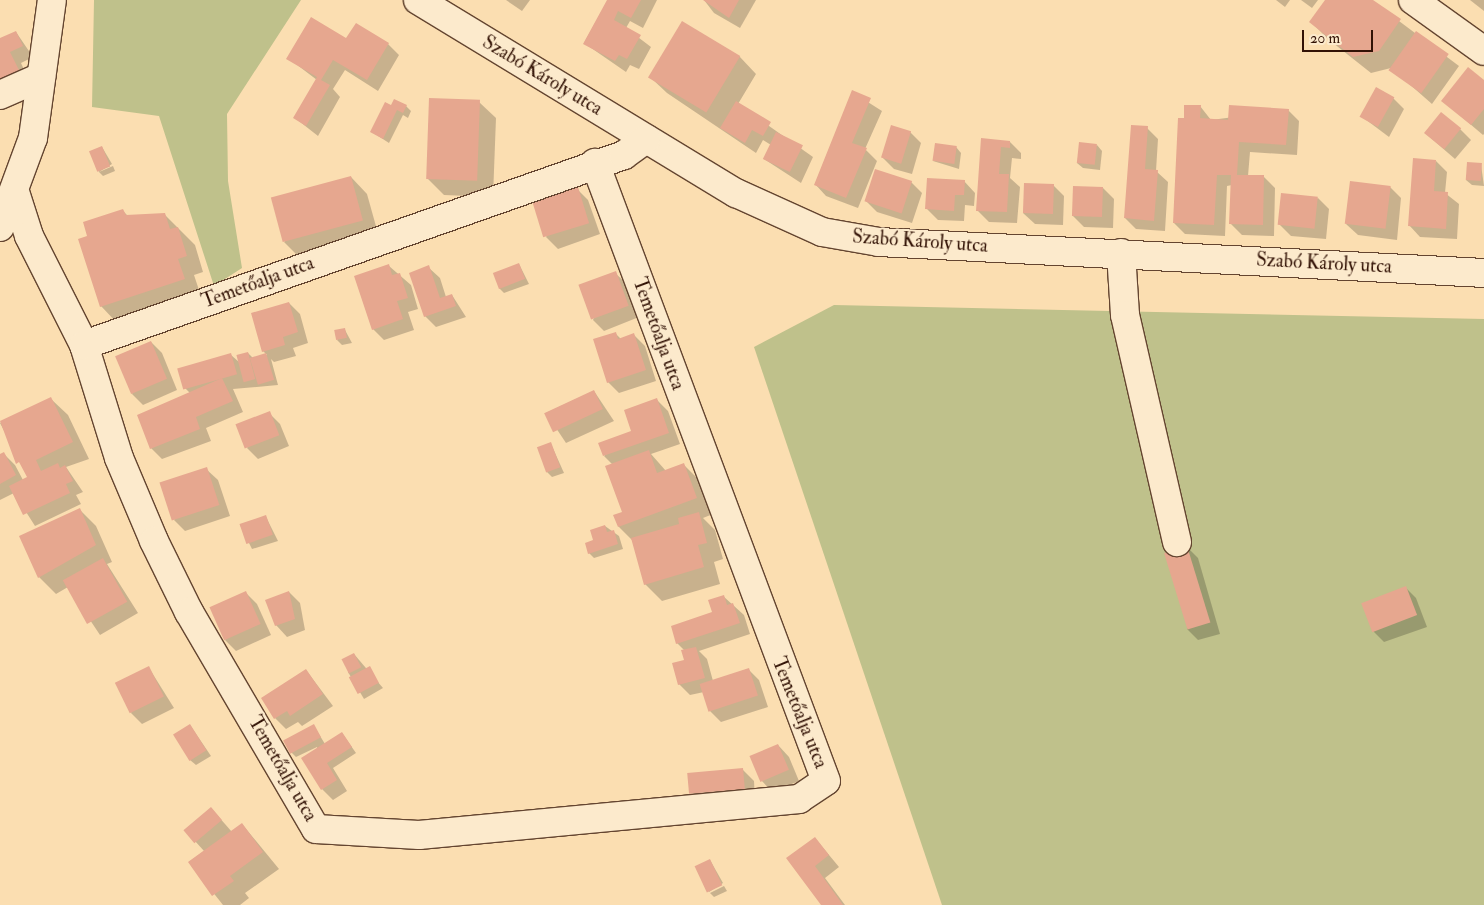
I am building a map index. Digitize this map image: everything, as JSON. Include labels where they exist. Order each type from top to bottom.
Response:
[{"type":"street","points":[[0,228],[15,192],[33,138],[52,0]]},
{"type":"street","name":"Szabó Károly utca","points":[[418,0],[646,139],[772,213],[822,232],[879,242],[1484,273]]},
{"type":"street","points":[[1413,0],[1484,51]]},
{"type":"street","points":[[0,95],[41,77]]},
{"type":"street","points":[[596,163],[624,156],[646,139]]},
{"type":"street","name":"Temetőalja utca","points":[[596,163],[826,781],[799,800],[419,836],[316,829],[189,612],[154,541],[119,458],[84,345],[596,163]]},
{"type":"street","points":[[15,192],[29,236],[84,345]]},
{"type":"street","points":[[1121,253],[1125,315],[1177,542]]},
{"type":"green space","points":[[94,0],[301,0],[227,114],[228,181],[242,268],[214,286],[159,116],[92,107]]},
{"type":"green space","points":[[834,305],[1484,319],[1484,905],[942,905],[754,347]]},
{"type":"building","points":[[607,0],[641,0],[631,18],[618,11],[614,20],[641,35],[627,59],[619,55],[615,61],[583,44]]},
{"type":"building","points":[[703,0],[739,0],[729,18]]},
{"type":"building","points":[[1325,0],[1373,0],[1401,19],[1379,51],[1353,57],[1309,22]]},
{"type":"building","points":[[311,17],[346,38],[356,23],[389,43],[367,80],[333,60],[321,80],[330,85],[306,126],[293,118],[317,77],[286,59]]},
{"type":"building","points":[[682,21],[740,56],[706,113],[648,78]]},
{"type":"building","points":[[16,31],[23,46],[10,52],[20,72],[0,81],[0,38]]},
{"type":"building","points":[[1416,31],[1449,54],[1421,93],[1388,70]]},
{"type":"building","points":[[1468,67],[1484,80],[1484,109],[1471,125],[1441,101]]},
{"type":"building","points":[[1376,87],[1394,97],[1378,127],[1360,117]]},
{"type":"building","points":[[852,90],[871,98],[852,143],[867,148],[846,198],[814,185]]},
{"type":"building","points":[[429,98],[480,100],[477,181],[426,179]]},
{"type":"building","points":[[394,99],[407,105],[403,113],[397,110],[383,139],[370,132],[385,102],[391,105]]},
{"type":"building","points":[[736,101],[771,122],[763,136],[752,130],[745,143],[720,128]]},
{"type":"building","points":[[1184,105],[1201,105],[1200,118],[1228,120],[1229,105],[1289,109],[1286,145],[1239,142],[1237,175],[1264,175],[1263,225],[1229,224],[1231,175],[1217,175],[1214,225],[1173,223],[1178,118],[1184,118]]},
{"type":"building","points":[[1441,112],[1461,128],[1444,149],[1424,133]]},
{"type":"building","points":[[891,125],[911,131],[901,164],[881,158]]},
{"type":"building","points":[[1131,125],[1148,126],[1145,169],[1158,170],[1154,221],[1124,218]]},
{"type":"building","points":[[776,132],[803,145],[790,172],[763,159]]},
{"type":"building","points":[[981,138],[1010,141],[1010,148],[1001,147],[999,174],[1009,174],[1007,212],[976,211]]},
{"type":"building","points":[[1079,142],[1097,144],[1095,165],[1077,163]]},
{"type":"building","points":[[935,143],[957,146],[954,164],[932,161]]},
{"type":"building","points":[[102,146],[110,166],[97,172],[89,151]]},
{"type":"building","points":[[1413,158],[1436,160],[1434,191],[1448,192],[1446,229],[1408,226]]},
{"type":"building","points":[[1467,162],[1482,163],[1481,181],[1466,180]]},
{"type":"building","points":[[875,169],[912,181],[902,213],[864,201]]},
{"type":"building","points":[[351,176],[363,220],[283,242],[271,197]]},
{"type":"building","points":[[927,178],[965,180],[964,195],[955,195],[954,211],[925,209]]},
{"type":"building","points":[[1350,181],[1391,186],[1385,229],[1345,224]]},
{"type":"building","points":[[1024,183],[1054,184],[1053,214],[1023,213]]},
{"type":"building","points":[[1073,186],[1103,187],[1102,217],[1072,216]]},
{"type":"building","points":[[578,187],[589,223],[543,237],[532,201]]},
{"type":"building","points":[[1281,193],[1318,197],[1314,229],[1278,225]]},
{"type":"building","points":[[123,209],[126,215],[165,213],[170,229],[178,227],[187,256],[178,259],[185,279],[100,307],[78,239],[87,236],[83,222]]},
{"type":"building","points":[[519,263],[525,279],[499,289],[493,273]]},
{"type":"building","points":[[389,264],[392,275],[400,273],[408,298],[397,301],[403,319],[372,330],[354,276]]},
{"type":"building","points":[[429,265],[440,298],[452,294],[456,306],[424,317],[409,273]]},
{"type":"building","points":[[616,271],[629,306],[591,319],[578,285]]},
{"type":"building","points":[[289,302],[298,332],[283,337],[285,345],[262,352],[251,313]]},
{"type":"building","points":[[345,328],[347,338],[336,340],[334,330]]},
{"type":"building","points":[[616,332],[618,339],[634,333],[646,370],[607,383],[593,339]]},
{"type":"building","points":[[151,341],[167,379],[131,394],[115,356]]},
{"type":"building","points":[[248,352],[255,379],[244,382],[236,355]]},
{"type":"building","points":[[231,353],[237,374],[183,390],[177,368]]},
{"type":"building","points":[[266,353],[274,380],[258,385],[250,358]]},
{"type":"building","points":[[222,378],[233,401],[196,417],[200,429],[150,449],[137,415]]},
{"type":"building","points":[[594,390],[603,409],[553,432],[544,413]]},
{"type":"building","points":[[51,397],[73,442],[36,460],[41,471],[58,463],[60,468],[65,465],[73,481],[66,484],[70,493],[23,515],[9,486],[27,477],[19,462],[16,464],[0,421]]},
{"type":"building","points":[[657,398],[669,433],[603,456],[598,443],[631,431],[624,410]]},
{"type":"building","points":[[270,411],[279,435],[245,449],[235,424]]},
{"type":"building","points":[[551,442],[560,467],[546,473],[537,447]]},
{"type":"building","points":[[649,450],[657,473],[684,463],[697,498],[618,527],[613,515],[622,512],[605,466]]},
{"type":"building","points":[[4,452],[16,475],[0,484],[0,454]]},
{"type":"building","points":[[207,467],[219,505],[172,520],[159,482]]},
{"type":"building","points":[[80,508],[96,545],[38,578],[19,536]]},
{"type":"building","points":[[699,512],[707,543],[698,545],[704,567],[644,585],[631,538],[679,524],[678,518]]},
{"type":"building","points":[[266,515],[273,535],[246,544],[240,524]]},
{"type":"building","points":[[605,525],[607,532],[614,530],[618,544],[588,554],[585,543],[593,540],[590,530]]},
{"type":"building","points":[[1187,546],[1210,623],[1187,630],[1164,553]]},
{"type":"building","points":[[103,558],[127,602],[87,624],[63,580]]},
{"type":"building","points":[[1406,586],[1417,615],[1372,632],[1361,603]]},
{"type":"building","points":[[246,591],[261,624],[224,640],[209,607]]},
{"type":"building","points":[[289,591],[295,619],[275,626],[265,600]]},
{"type":"building","points":[[724,595],[727,605],[733,603],[740,623],[676,644],[671,626],[712,612],[708,600]]},
{"type":"building","points":[[696,647],[705,678],[678,685],[672,663],[684,660],[681,650]]},
{"type":"building","points":[[354,653],[361,667],[349,674],[342,659]]},
{"type":"building","points":[[149,666],[164,697],[130,713],[115,683]]},
{"type":"building","points":[[370,666],[379,683],[358,694],[349,677]]},
{"type":"building","points":[[749,668],[758,696],[709,712],[700,684]]},
{"type":"building","points":[[306,669],[323,694],[290,716],[287,711],[274,719],[261,698]]},
{"type":"building","points":[[190,724],[206,750],[189,761],[173,735]]},
{"type":"building","points":[[314,724],[321,737],[290,754],[283,740]]},
{"type":"building","points":[[342,732],[352,747],[327,763],[337,780],[321,790],[301,758]]},
{"type":"building","points":[[778,744],[789,770],[760,782],[749,756]]},
{"type":"building","points":[[743,768],[745,789],[689,794],[687,773]]},
{"type":"building","points":[[211,807],[222,820],[194,843],[183,830]]},
{"type":"building","points":[[242,823],[263,852],[230,876],[234,881],[212,896],[188,862]]},
{"type":"building","points":[[815,837],[829,855],[815,866],[843,905],[821,905],[786,858]]},
{"type":"building","points":[[710,859],[722,885],[707,892],[695,866]]}]
